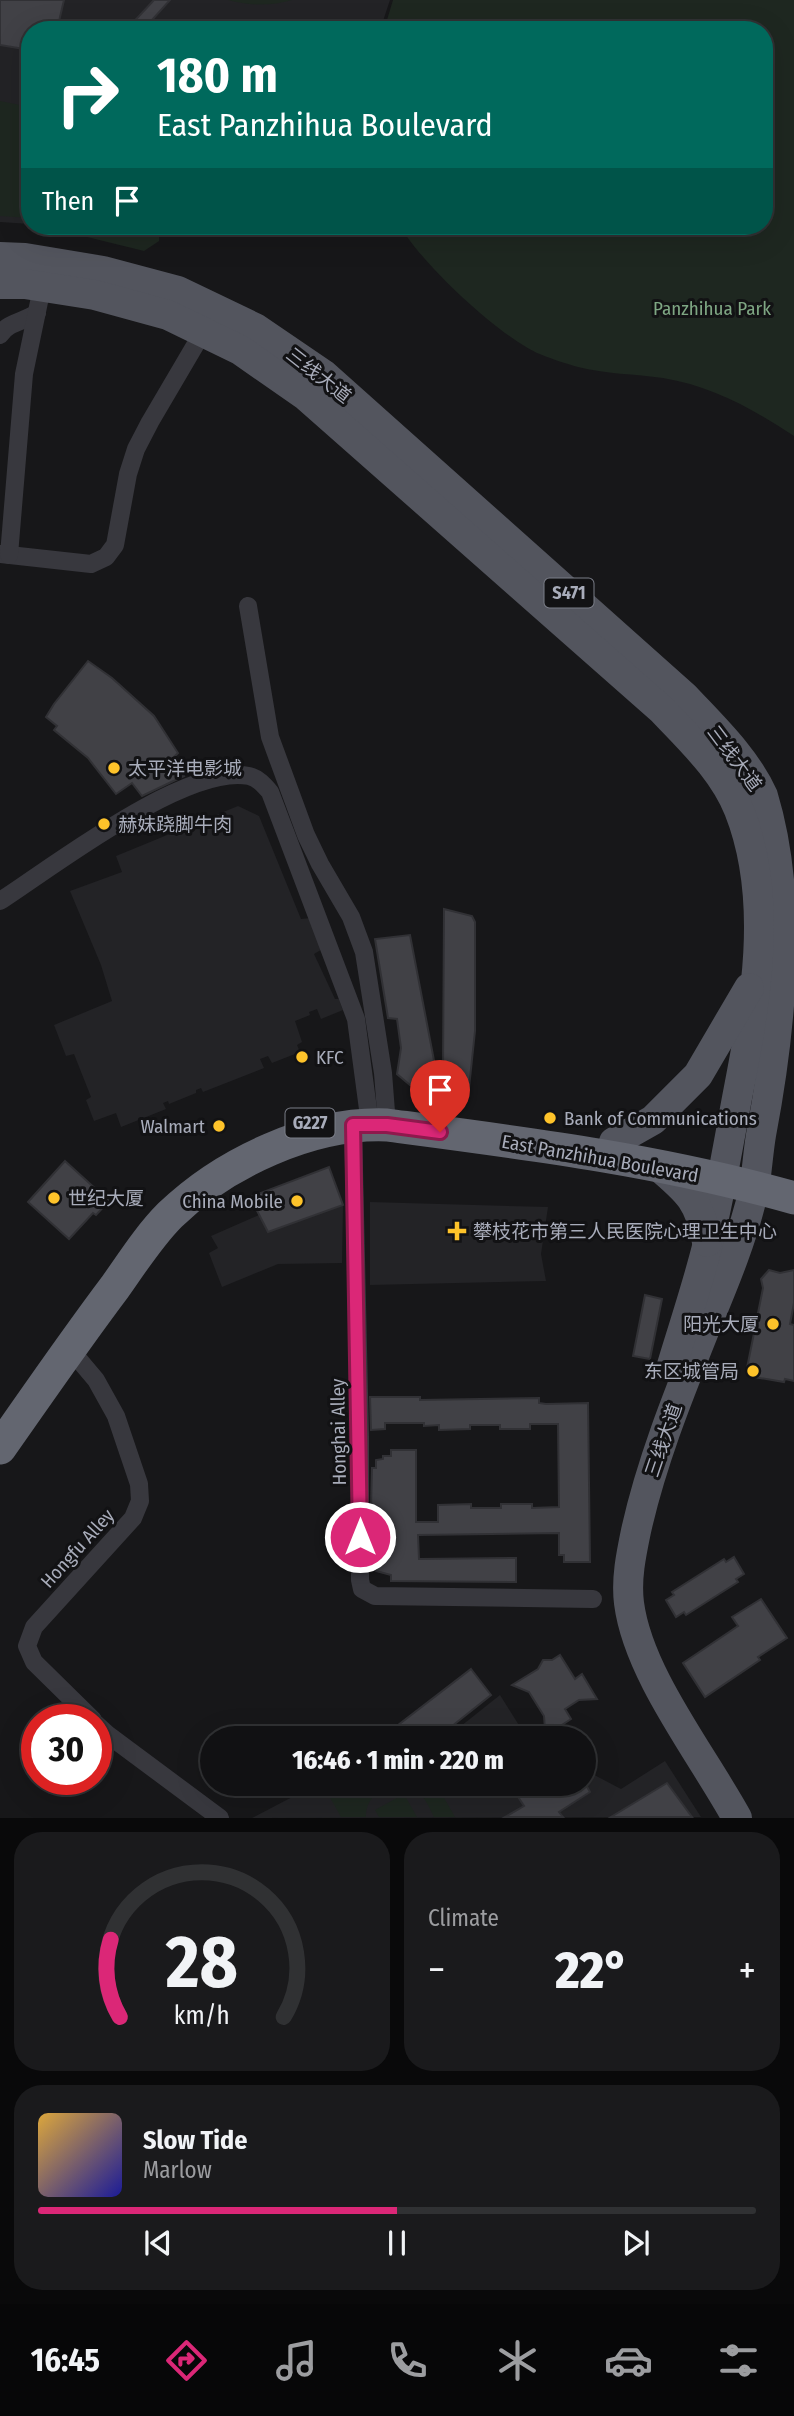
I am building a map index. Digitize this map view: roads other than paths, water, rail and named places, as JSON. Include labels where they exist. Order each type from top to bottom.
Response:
[{"type":"highway","name":"East Panzhihua Boulevard","points":[[0,1428],[158,1212],[208,1172],[253,1145],[302,1125],[373,1119],[614,1142],[739,1173],[794,1199]]},
{"type":"highway","name":"East Panzhihua Boulevard","points":[[0,1448],[69,1348],[170,1215],[209,1184],[254,1157],[303,1137],[373,1119],[564,1148],[658,1166],[794,1176]]},
{"type":"main road","name":"三线大道","points":[[0,257],[42,287]]},
{"type":"main road","name":"三线大道","points":[[0,284],[95,295],[167,315],[255,328],[324,375],[685,697],[732,747],[763,795],[781,851],[788,905],[785,975],[775,1064],[739,1173],[708,1245],[677,1376],[643,1499],[628,1569],[628,1601],[634,1634],[720,1818]]},
{"type":"main road","name":"三线大道","points":[[209,321],[240,350],[306,396],[662,710],[711,762],[738,808],[754,857],[759,909],[739,1173],[742,1228],[734,1255],[677,1376]]},
{"type":"main road","points":[[614,1142],[653,1120],[698,1075],[756,975]]},
{"type":"main road","points":[[775,1064],[794,1092]]},
{"type":"main road","points":[[658,1166],[679,1183],[696,1203],[708,1245]]},
{"type":"main road","points":[[742,1228],[757,1214],[794,1199]]},
{"type":"main road","name":"三线大道","points":[[689,1753],[737,1818]]},
{"type":"street","points":[[0,335],[5,327],[28,319],[42,287]]},
{"type":"street","points":[[42,287],[24,374],[4,555],[91,564],[106,557],[114,545],[128,474],[136,449],[209,321]]},
{"type":"street","points":[[248,606],[270,737],[306,835],[351,917],[364,952],[382,1061],[373,1119]]},
{"type":"street","points":[[0,901],[115,825],[165,796],[202,781],[234,776],[251,776],[262,782],[270,792],[356,1019],[373,1119]]},
{"type":"street","name":"Honghai Alley","points":[[373,1119],[360,1437],[362,1589],[374,1596],[593,1599]]},
{"type":"street","name":"Hongfu Alley","points":[[69,1348],[96,1380],[116,1416],[139,1484],[140,1501],[133,1518],[34,1627],[27,1646],[34,1662],[77,1704]]},
{"type":"street","name":"Hongfu Alley","points":[[112,1738],[217,1816]]},
{"type":"place","name":"太平洋电影城","points":[[114,768]]},
{"type":"place","name":"赫妹跷脚牛肉","points":[[104,824]]},
{"type":"place","name":"KFC","points":[[302,1057]]},
{"type":"place","name":"Bank of Communications","points":[[550,1118]]},
{"type":"place","name":"Walmart","points":[[219,1126]]},
{"type":"place","name":"世纪大厦","points":[[54,1198]]},
{"type":"place","name":"China Mobile","points":[[297,1201]]},
{"type":"place","name":"攀枝花市第三人民医院心理卫生中心","points":[[457,1231]]},
{"type":"place","name":"阳光大厦","points":[[773,1324]]},
{"type":"place","name":"东区城管局","points":[[753,1371]]},
{"type":"park label","name":"Panzhihua Park","points":[[712,308]]}]
